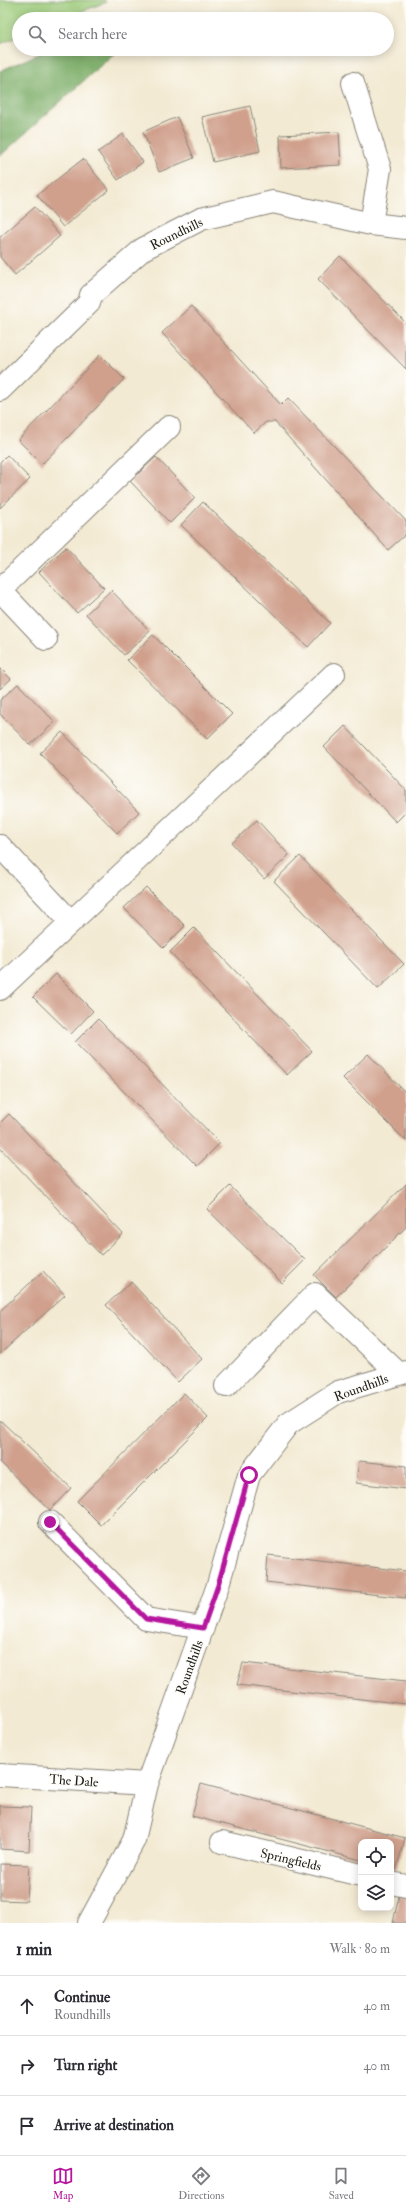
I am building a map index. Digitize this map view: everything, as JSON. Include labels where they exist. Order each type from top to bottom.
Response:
[{"type":"street","points":[[353,83],[380,169],[371,224]]},
{"type":"street","name":"Roundhills","points":[[0,390],[89,303],[91,295],[143,249],[201,219],[273,202],[371,224],[406,228]]},
{"type":"street","points":[[46,639],[0,590],[169,427]]},
{"type":"street","points":[[0,989],[334,674]]},
{"type":"street","points":[[0,846],[71,922]]},
{"type":"street","points":[[226,1386],[315,1294],[402,1373]]},
{"type":"street","name":"Roundhills","points":[[93,1921],[134,1840],[148,1784],[218,1585],[249,1475],[288,1424],[338,1392],[402,1373]]},
{"type":"street","points":[[50,1522],[146,1619],[203,1628]]},
{"type":"street","name":"The Dale","points":[[0,1775],[148,1784]]},
{"type":"street","name":"Springfields","points":[[222,1842],[358,1874]]},
{"type":"street","points":[[394,1883],[406,1886]]},
{"type":"green space","points":[[0,0],[105,0],[106,2],[80,12],[12,12],[12,39],[0,44]]},
{"type":"green space","points":[[34,56],[111,56],[0,156],[0,71]]},
{"type":"building","points":[[250,106],[260,151],[213,162],[202,117]]},
{"type":"building","points":[[177,117],[194,158],[159,172],[143,132]]},
{"type":"building","points":[[339,132],[341,165],[281,168],[280,135]]},
{"type":"building","points":[[123,134],[143,162],[118,180],[98,152]]},
{"type":"building","points":[[83,159],[109,190],[63,227],[37,195]]},
{"type":"building","points":[[35,207],[60,236],[15,275],[0,257],[0,237]]},
{"type":"building","points":[[340,256],[406,323],[406,369],[318,279]]},
{"type":"building","points":[[191,306],[281,405],[288,398],[406,521],[406,534],[388,550],[275,422],[266,422],[254,433],[162,333]]},
{"type":"building","points":[[100,355],[124,379],[42,464],[18,440]]},
{"type":"building","points":[[7,455],[30,479],[0,508],[0,462]]},
{"type":"building","points":[[156,457],[195,498],[170,523],[130,481]]},
{"type":"building","points":[[203,502],[330,623],[308,647],[181,525]]},
{"type":"building","points":[[66,547],[104,588],[77,613],[39,572]]},
{"type":"building","points":[[111,590],[150,631],[124,655],[86,614]]},
{"type":"building","points":[[153,635],[232,714],[207,739],[127,660]]},
{"type":"building","points":[[0,668],[11,679],[0,689]]},
{"type":"building","points":[[18,684],[55,722],[30,745],[0,714],[0,700]]},
{"type":"building","points":[[345,726],[406,790],[406,812],[396,822],[324,747]]},
{"type":"building","points":[[62,732],[139,812],[117,833],[40,753]]},
{"type":"building","points":[[257,820],[289,855],[264,879],[232,843]]},
{"type":"building","points":[[300,856],[404,964],[378,989],[274,881]]},
{"type":"building","points":[[146,887],[185,926],[163,948],[124,908]]},
{"type":"building","points":[[194,928],[312,1051],[287,1075],[170,952]]},
{"type":"building","points":[[56,974],[93,1011],[71,1034],[33,997]]},
{"type":"building","points":[[98,1019],[220,1143],[197,1166],[75,1042]]},
{"type":"building","points":[[368,1054],[406,1093],[406,1141],[343,1078]]},
{"type":"building","points":[[9,1114],[123,1234],[101,1255],[0,1148],[0,1123]]},
{"type":"building","points":[[406,1184],[406,1227],[336,1297],[314,1275]]},
{"type":"building","points":[[230,1186],[305,1260],[282,1283],[207,1209]]},
{"type":"building","points":[[43,1271],[65,1295],[0,1354],[0,1311]]},
{"type":"building","points":[[131,1282],[202,1359],[178,1382],[106,1305]]},
{"type":"building","points":[[184,1393],[208,1418],[101,1525],[77,1501]]},
{"type":"building","points":[[0,1420],[71,1488],[50,1510],[0,1462]]},
{"type":"building","points":[[359,1461],[406,1466],[406,1489],[356,1483]]},
{"type":"building","points":[[268,1555],[406,1571],[406,1598],[266,1582]]},
{"type":"building","points":[[243,1663],[406,1681],[406,1704],[237,1685]]},
{"type":"building","points":[[201,1784],[405,1838],[396,1870],[394,1869],[394,1839],[358,1839],[358,1859],[192,1816]]},
{"type":"building","points":[[0,1806],[31,1807],[29,1851],[0,1849]]},
{"type":"building","points":[[0,1864],[29,1865],[27,1901],[0,1900]]},
{"type":"building","points":[[399,1896],[406,1898],[406,1923],[393,1923]]},
{"type":"route","points":[[50,1522],[146,1619],[203,1628],[218,1585],[249,1475]]}]
